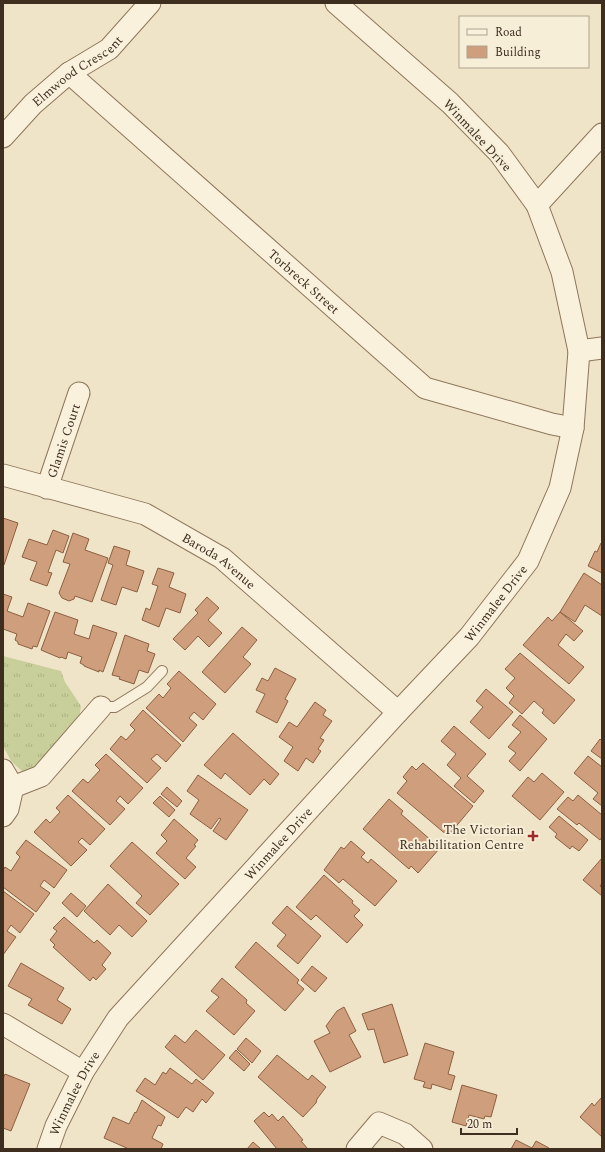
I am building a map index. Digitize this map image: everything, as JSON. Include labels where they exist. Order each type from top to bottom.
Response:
[{"type":"street","name":"Elmwood Crescent","points":[[3,138],[33,104],[69,73],[109,49],[150,3]]},
{"type":"street","name":"Winmalee Drive","points":[[48,1149],[56,1126],[83,1072],[118,1018],[398,712],[469,637],[528,561],[560,488],[573,428],[579,351],[562,272],[537,205],[499,153],[450,103],[336,3]]},
{"type":"street","name":"Torbreck Street","points":[[69,73],[424,388],[552,424],[573,428]]},
{"type":"street","points":[[537,205],[602,134]]},
{"type":"street","points":[[579,351],[602,348]]},
{"type":"street","name":"Glamis Court","points":[[47,488],[79,393]]},
{"type":"street","name":"Baroda Avenue","points":[[3,475],[144,514],[222,558],[398,712]]},
{"type":"street","points":[[3,816],[8,809],[8,778],[41,776],[101,707]]},
{"type":"street","points":[[3,1024],[83,1072]]},
{"type":"street","points":[[357,1149],[379,1123],[405,1134],[422,1149]]},
{"type":"lane","points":[[101,707],[115,707],[146,687],[162,671]]},
{"type":"green space","points":[[3,656],[61,671],[65,682],[81,706],[79,719],[36,769],[24,773],[11,761],[3,746]]},
{"type":"building","points":[[3,518],[18,523],[4,565],[3,565]]},
{"type":"building","points":[[53,530],[69,536],[63,553],[56,550],[48,572],[52,573],[47,586],[30,580],[37,562],[22,557],[29,539],[47,545]]},
{"type":"building","points":[[73,533],[89,539],[85,550],[108,558],[92,602],[75,596],[74,599],[69,601],[62,598],[59,593],[70,564],[63,562]]},
{"type":"building","points":[[601,543],[602,573],[588,566],[595,551],[597,552]]},
{"type":"building","points":[[114,546],[130,551],[126,565],[144,571],[137,592],[122,587],[116,605],[101,600],[113,565],[108,563]]},
{"type":"building","points":[[158,568],[174,573],[169,587],[186,594],[180,613],[166,608],[159,627],[142,620],[146,608],[150,610],[158,586],[152,584]]},
{"type":"building","points":[[584,573],[602,585],[602,616],[585,605],[575,622],[560,612]]},
{"type":"building","points":[[3,594],[12,597],[7,611],[23,617],[28,603],[50,611],[37,647],[33,646],[32,649],[18,644],[15,640],[17,634],[3,629]]},
{"type":"building","points":[[207,597],[219,608],[208,620],[222,633],[209,647],[198,636],[185,650],[173,639],[198,613],[195,610]]},
{"type":"building","points":[[55,612],[78,620],[74,634],[89,639],[93,625],[117,633],[103,672],[99,670],[99,672],[84,666],[80,663],[82,657],[68,652],[66,659],[41,650]]},
{"type":"building","points":[[560,612],[583,631],[574,641],[566,634],[558,645],[584,667],[569,684],[523,645],[548,617],[552,621]]},
{"type":"building","points":[[242,627],[257,640],[243,657],[251,664],[225,693],[202,672]]},
{"type":"building","points":[[125,635],[149,644],[147,651],[155,654],[148,673],[139,670],[134,684],[112,675]]},
{"type":"building","points":[[520,653],[575,700],[554,724],[542,713],[544,710],[534,701],[522,714],[509,703],[514,696],[506,688],[515,678],[505,669]]},
{"type":"building","points":[[275,668],[296,679],[285,699],[288,701],[277,723],[256,712],[265,694],[256,690],[262,678],[268,681]]},
{"type":"building","points":[[179,671],[216,704],[203,720],[194,712],[189,718],[197,725],[183,742],[146,708],[159,694],[163,698],[171,688],[167,684]]},
{"type":"building","points":[[486,689],[513,712],[489,739],[470,722],[483,707],[476,701]]},
{"type":"building","points":[[315,702],[326,710],[323,715],[332,721],[320,738],[324,740],[318,749],[321,751],[313,763],[306,758],[298,771],[284,761],[293,747],[279,737],[289,722],[297,727]]},
{"type":"building","points":[[143,710],[181,745],[166,762],[157,754],[151,759],[161,768],[147,783],[110,749],[121,736],[126,740],[135,730],[130,725]]},
{"type":"building","points":[[520,715],[547,739],[520,771],[509,761],[516,753],[508,747],[521,732],[512,725]]},
{"type":"building","points":[[454,726],[486,754],[467,776],[484,791],[474,803],[454,786],[461,778],[447,765],[456,754],[441,741]]},
{"type":"building","points":[[233,733],[279,774],[270,785],[264,779],[250,795],[225,773],[221,779],[204,765]]},
{"type":"building","points":[[600,739],[602,741],[602,759],[591,751]]},
{"type":"building","points":[[106,754],[143,788],[128,804],[120,796],[116,801],[125,809],[110,825],[72,791],[83,779],[88,783],[100,770],[95,765]]},
{"type":"building","points":[[588,756],[602,767],[602,806],[593,799],[598,793],[574,773]]},
{"type":"building","points":[[423,763],[473,806],[448,836],[397,793],[407,781],[403,777],[412,766],[416,770]]},
{"type":"building","points":[[542,773],[564,792],[540,820],[512,796],[528,777],[534,782]]},
{"type":"building","points":[[198,775],[248,810],[226,840],[213,831],[221,819],[219,818],[211,829],[190,814],[199,800],[187,791]]},
{"type":"building","points":[[167,787],[182,801],[177,807],[161,794]]},
{"type":"building","points":[[68,795],[105,829],[90,845],[82,838],[78,842],[87,850],[71,866],[34,832],[46,819],[50,823],[60,812],[56,808]]},
{"type":"building","points":[[578,795],[602,815],[602,837],[600,840],[579,823],[577,825],[557,809],[568,797],[573,801]]},
{"type":"building","points":[[160,796],[175,810],[169,817],[153,803]]},
{"type":"building","points":[[389,799],[403,811],[401,814],[440,848],[418,873],[411,866],[409,869],[363,829]]},
{"type":"building","points":[[559,816],[588,840],[579,851],[572,846],[570,849],[555,837],[557,834],[549,827]]},
{"type":"building","points":[[174,819],[198,840],[194,845],[196,846],[186,858],[196,867],[185,879],[156,853],[167,841],[161,835]]},
{"type":"building","points":[[26,840],[67,870],[54,888],[44,880],[40,886],[50,893],[36,912],[3,887],[3,870],[5,867],[11,871],[20,857],[16,853]]},
{"type":"building","points":[[351,841],[365,853],[361,857],[368,863],[371,859],[397,881],[375,906],[343,879],[339,883],[324,870],[341,847],[344,849]]},
{"type":"building","points":[[132,842],[179,884],[150,915],[136,903],[142,896],[110,866]]},
{"type":"building","points":[[602,858],[602,883],[600,886],[602,888],[602,896],[583,880]]},
{"type":"building","points":[[324,875],[353,901],[352,903],[360,910],[354,916],[363,925],[347,943],[316,915],[311,920],[296,907]]},
{"type":"building","points":[[108,884],[147,921],[132,937],[119,925],[110,935],[84,911]]},
{"type":"building","points":[[3,891],[34,914],[20,933],[11,925],[7,931],[16,937],[3,955]]},
{"type":"building","points":[[71,893],[86,906],[77,917],[62,903]]},
{"type":"building","points":[[287,906],[321,936],[298,964],[277,946],[286,935],[272,923]]},
{"type":"building","points":[[64,917],[94,943],[97,940],[111,953],[102,965],[106,969],[96,980],[93,977],[90,981],[53,947],[55,945],[50,940],[57,931],[53,928]]},
{"type":"building","points":[[256,942],[299,980],[297,983],[304,989],[285,1011],[235,967]]},
{"type":"building","points":[[21,963],[64,988],[57,1000],[71,1009],[62,1024],[28,1005],[32,999],[8,986]]},
{"type":"building","points":[[312,966],[327,978],[315,992],[301,980]]},
{"type":"building","points":[[222,978],[247,1000],[246,1003],[255,1011],[234,1035],[206,1011],[219,997],[211,991]]},
{"type":"building","points":[[392,1004],[408,1055],[384,1063],[374,1029],[368,1030],[362,1014]]},
{"type":"building","points":[[344,1007],[356,1031],[349,1035],[361,1057],[330,1072],[314,1041],[330,1033],[326,1026],[337,1011]]},
{"type":"building","points":[[196,1030],[225,1055],[203,1080],[165,1047],[175,1035],[185,1043]]},
{"type":"building","points":[[246,1038],[261,1051],[252,1063],[237,1049]]},
{"type":"building","points":[[425,1043],[454,1052],[448,1074],[455,1076],[451,1090],[432,1084],[431,1089],[423,1087],[425,1082],[414,1079]]},
{"type":"building","points":[[236,1050],[250,1064],[244,1071],[229,1058]]},
{"type":"building","points":[[277,1055],[308,1080],[312,1075],[326,1087],[317,1099],[316,1103],[303,1117],[258,1077]]},
{"type":"building","points":[[170,1068],[192,1084],[196,1079],[214,1093],[206,1103],[202,1099],[193,1112],[186,1107],[178,1118],[136,1091],[145,1078],[155,1085],[163,1072],[166,1074]]},
{"type":"building","points":[[5,1074],[30,1084],[11,1131],[3,1128],[3,1079]]},
{"type":"building","points":[[462,1085],[497,1095],[491,1117],[485,1116],[484,1119],[469,1115],[466,1126],[452,1122]]},
{"type":"building","points":[[602,1097],[602,1137],[580,1117],[592,1103],[594,1106]]},
{"type":"building","points":[[142,1100],[165,1117],[161,1126],[158,1125],[152,1138],[163,1144],[161,1149],[129,1149],[104,1138],[113,1117],[129,1124]]},
{"type":"building","points":[[264,1112],[269,1117],[272,1114],[278,1121],[283,1116],[303,1140],[301,1141],[308,1149],[277,1149],[254,1121]]},
{"type":"building","points":[[516,1140],[532,1148],[536,1141],[549,1149],[511,1149]]},
{"type":"building","points":[[253,1142],[261,1149],[247,1149]]},
{"type":"place","name":"The Victorian Rehabilitation Centre","points":[[533,836]]}]
